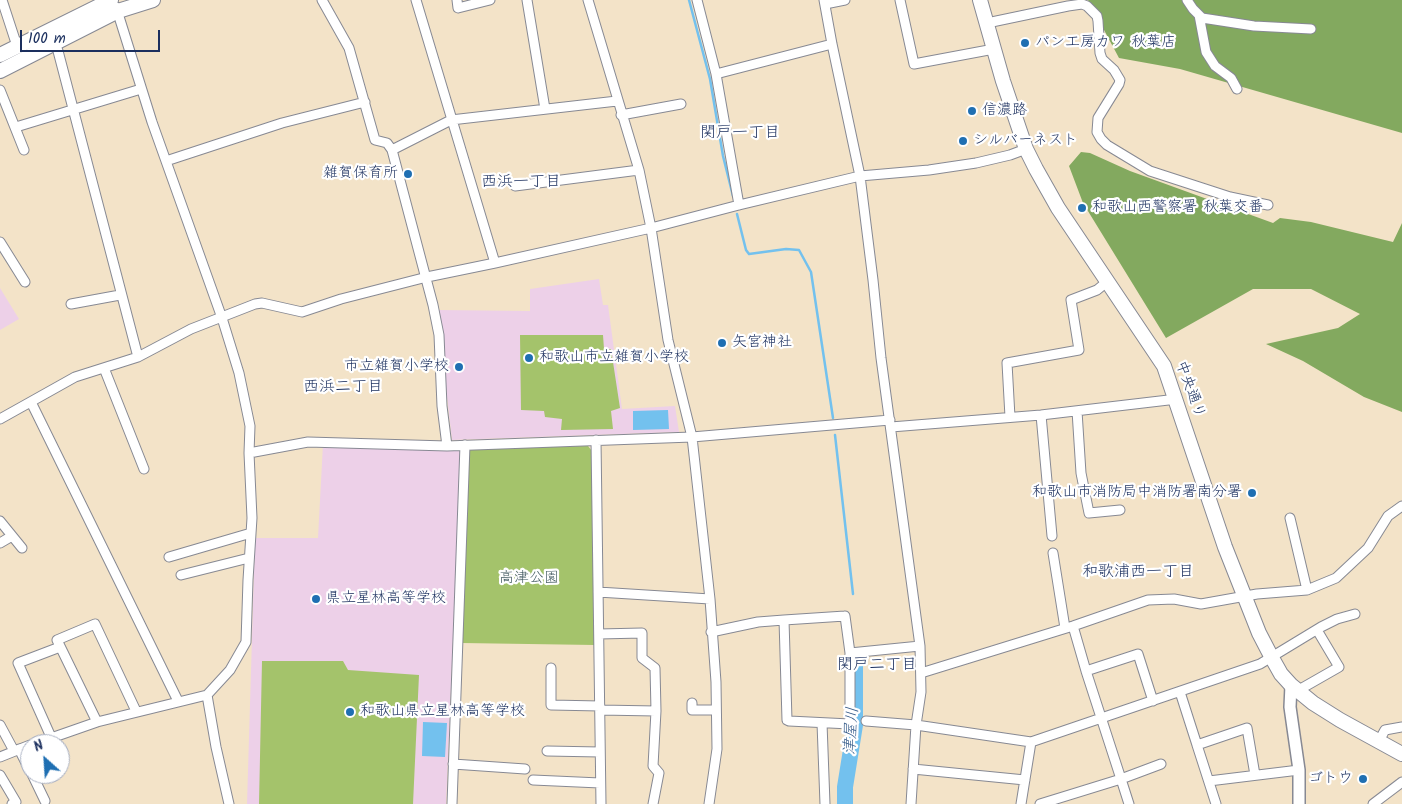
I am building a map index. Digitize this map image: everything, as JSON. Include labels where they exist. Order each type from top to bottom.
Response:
[{"type":"main road","points":[[0,55],[114,4],[153,0]]},
{"type":"main road","name":"中央通り","points":[[980,0],[1002,81],[1026,149],[1045,188],[1164,366],[1177,399],[1225,547],[1259,633],[1272,658],[1281,674],[1294,688],[1340,720],[1402,754]]},
{"type":"main road","points":[[0,71],[54,43],[114,4]]},
{"type":"street","points":[[2,0],[17,46]]},
{"type":"street","points":[[322,0],[349,48],[375,140],[387,143],[392,150],[427,277],[439,335],[442,406],[447,446]]},
{"type":"street","points":[[416,0],[495,263]]},
{"type":"street","points":[[457,0],[458,8],[490,0]]},
{"type":"street","points":[[528,0],[545,109]]},
{"type":"street","points":[[588,0],[638,170],[651,228],[668,340],[692,437],[710,599],[716,710],[717,749],[709,804]]},
{"type":"street","points":[[697,0],[716,74],[739,204]]},
{"type":"street","points":[[845,0],[825,2],[860,176],[881,358],[920,646],[921,692],[916,726],[911,804]]},
{"type":"street","points":[[900,0],[914,64],[994,49]]},
{"type":"street","points":[[1187,0],[1202,18],[1254,26],[1311,29]]},
{"type":"street","points":[[62,734],[136,711],[207,695],[230,670],[246,642],[252,518],[249,453],[250,426],[239,373],[222,318],[166,161],[114,4]]},
{"type":"street","points":[[987,23],[1068,6],[1082,4],[1087,6],[1098,21],[1102,58],[1114,70],[1120,80],[1098,118],[1097,132],[1101,139],[1107,145],[1150,171],[1230,197],[1268,205]]},
{"type":"street","points":[[1199,15],[1206,52],[1215,66],[1231,78],[1237,89]]},
{"type":"street","points":[[54,43],[58,51],[120,295],[138,357]]},
{"type":"street","points":[[716,74],[832,44]]},
{"type":"street","points":[[16,127],[141,88]]},
{"type":"street","points":[[0,90],[24,150]]},
{"type":"street","points":[[392,150],[451,120],[617,101]]},
{"type":"street","points":[[166,161],[282,123],[364,102]]},
{"type":"street","points":[[621,115],[681,104]]},
{"type":"street","points":[[0,419],[75,377],[138,357],[191,330],[255,304],[302,312],[341,299],[427,277],[651,228],[739,204],[860,176],[929,170],[976,163],[1026,149]]},
{"type":"street","points":[[515,186],[638,170]]},
{"type":"street","points":[[0,242],[25,282]]},
{"type":"street","points":[[1010,417],[1007,363],[1079,350],[1071,300],[1097,290],[1108,282]]},
{"type":"street","points":[[71,304],[120,295]]},
{"type":"street","points":[[104,368],[144,469]]},
{"type":"street","points":[[249,453],[308,442],[447,446],[692,437],[1010,417],[1177,399]]},
{"type":"street","points":[[30,402],[178,701]]},
{"type":"street","points":[[1077,411],[1082,473],[1089,513],[1120,510]]},
{"type":"street","points":[[1041,414],[1052,536]]},
{"type":"street","points":[[596,440],[601,804]]},
{"type":"street","points":[[452,804],[465,445]]},
{"type":"street","points":[[921,672],[1069,627],[1148,600],[1174,599],[1202,604],[1221,602],[1244,596],[1307,590],[1336,578],[1368,548],[1388,516],[1402,506]]},
{"type":"street","points":[[1290,518],[1307,590]]},
{"type":"street","points":[[0,520],[22,548]]},
{"type":"street","points":[[169,557],[251,533]]},
{"type":"street","points":[[0,543],[12,536]]},
{"type":"street","points":[[1053,553],[1069,627],[1086,671],[1129,804]]},
{"type":"street","points":[[181,575],[249,558]]},
{"type":"street","points":[[598,592],[710,599]]},
{"type":"street","points":[[866,721],[1031,742],[1260,664],[1316,630],[1337,619],[1355,614]]},
{"type":"street","points":[[711,632],[758,622],[784,620],[845,616],[850,653],[850,724],[787,720],[784,620]]},
{"type":"street","points":[[97,722],[57,640],[95,624],[136,711]]},
{"type":"street","points":[[1300,804],[1299,770],[1290,707],[1294,688],[1339,667],[1316,630]]},
{"type":"street","points":[[599,634],[642,633],[642,658],[655,668],[656,711],[653,766],[659,773],[653,804]]},
{"type":"street","points":[[49,734],[18,663],[60,646]]},
{"type":"street","points":[[850,653],[920,646]]},
{"type":"street","points":[[1086,671],[1138,654],[1153,701]]},
{"type":"street","points":[[551,668],[551,705],[656,711]]},
{"type":"street","points":[[1180,692],[1216,804]]},
{"type":"street","points":[[207,695],[229,804]]},
{"type":"street","points":[[692,703],[692,710],[716,710]]},
{"type":"street","points":[[822,723],[825,804]]},
{"type":"street","points":[[0,725],[20,755]]},
{"type":"street","points":[[1379,741],[1385,730],[1402,727]]},
{"type":"street","points":[[1197,745],[1247,728],[1255,775]]},
{"type":"street","points":[[1021,804],[1031,742]]},
{"type":"street","points":[[0,757],[20,749]]},
{"type":"street","points":[[547,751],[600,752]]},
{"type":"street","points":[[453,764],[525,769]]},
{"type":"street","points":[[1040,804],[1121,779],[1161,764]]},
{"type":"street","points":[[913,769],[1025,780]]},
{"type":"street","points":[[1209,781],[1299,770]]},
{"type":"street","points":[[0,774],[16,802],[12,804]]},
{"type":"street","points":[[533,780],[600,783]]},
{"type":"street","points":[[1373,804],[1402,782]]},
{"type":"street","points":[[37,784],[45,802]]},
{"type":"shaded area","name":"和歌山市立雑賀小学校","points":[[599,279],[603,305],[608,305],[622,409],[675,406],[679,432],[452,440],[437,310],[530,311],[530,289]]},
{"type":"shaded area","points":[[0,288],[19,319],[0,330]]},
{"type":"shaded area","name":"和歌山県立星林高等学校","points":[[323,444],[454,448],[461,452],[446,804],[247,804],[255,538],[318,538]]},
{"type":"green space","points":[[1088,0],[1402,0],[1402,133],[1180,69],[1119,58]]},
{"type":"green space","points":[[1081,152],[1090,153],[1130,171],[1273,223],[1280,218],[1311,222],[1393,242],[1402,223],[1402,412],[1364,397],[1303,361],[1266,344],[1338,328],[1360,314],[1311,289],[1253,289],[1166,338],[1083,203],[1069,166]]},
{"type":"green space","points":[[520,335],[603,335],[604,349],[611,349],[620,408],[611,411],[613,429],[561,430],[562,419],[545,417],[544,411],[521,410]]},
{"type":"green space","name":"高津公園","points":[[588,446],[592,451],[595,645],[462,643],[469,451],[474,448]]},
{"type":"green space","points":[[262,661],[343,661],[348,670],[419,675],[413,804],[259,804]]},
{"type":"water","points":[[668,410],[669,429],[633,430],[633,411]]},
{"type":"water","points":[[423,722],[447,723],[445,757],[422,756]]},
{"type":"waterway","points":[[689,0],[710,79],[723,156],[733,196]]},
{"type":"waterway","points":[[737,214],[746,250],[749,254],[786,249],[799,250],[811,272],[833,418]]},
{"type":"waterway","points":[[835,435],[853,594]]},
{"type":"waterway","name":"津屋川","points":[[845,804],[845,787],[855,725],[855,657]]},
{"type":"place","name":"パン工房カワ 秋葉店","points":[[1025,43]]},
{"type":"place","name":"信濃路","points":[[972,111]]},
{"type":"place","name":"シルバーネスト","points":[[963,141]]},
{"type":"place","name":"雑賀保育所","points":[[408,174]]},
{"type":"place","name":"和歌山西警察署 秋葉交番","points":[[1082,208]]},
{"type":"place","name":"矢宮神社","points":[[722,343]]},
{"type":"place","name":"和歌山市立雑賀小学校","points":[[529,358]]},
{"type":"place","name":"市立雑賀小学校","points":[[459,367]]},
{"type":"place","name":"和歌山市消防局中消防署南分署","points":[[1252,493]]},
{"type":"place","name":"県立星林高等学校","points":[[316,599]]},
{"type":"place","name":"和歌山県立星林高等学校","points":[[350,712]]},
{"type":"place","name":"ゴトウ","points":[[1363,779]]},
{"type":"district","name":"関戸一丁目","points":[[740,134]]},
{"type":"district","name":"西浜一丁目","points":[[521,183]]},
{"type":"district","name":"西浜二丁目","points":[[343,388]]},
{"type":"district","name":"和歌浦西一丁目","points":[[1138,573]]},
{"type":"district","name":"関戸二丁目","points":[[877,666]]}]
